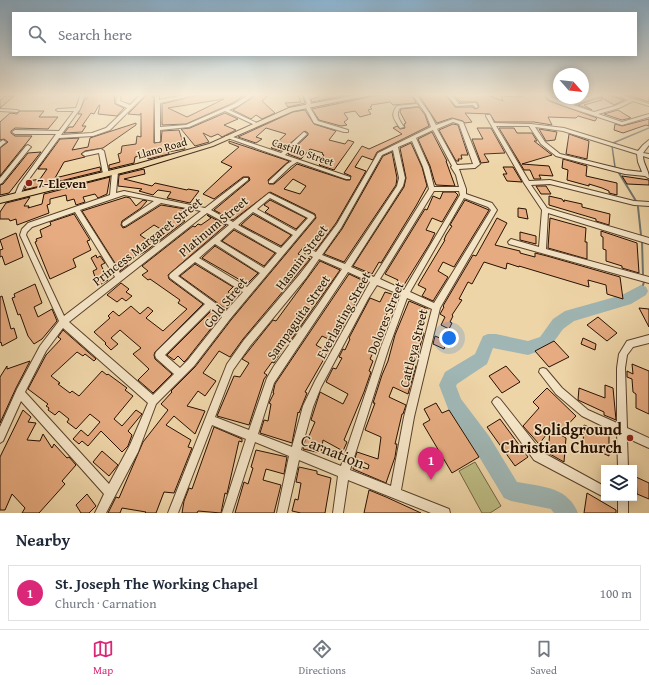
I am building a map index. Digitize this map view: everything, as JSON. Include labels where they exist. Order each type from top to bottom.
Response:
[{"type":"main road","name":"Llano Road","points":[[0,200],[115,172],[210,145],[270,118]]},
{"type":"street","points":[[16,196],[21,186],[71,118]]},
{"type":"street","points":[[15,132],[58,135],[93,134],[103,131],[113,125],[119,118]]},
{"type":"street","points":[[157,141],[158,118]]},
{"type":"street","points":[[158,129],[187,126],[207,118]]},
{"type":"street","points":[[244,118],[257,124]]},
{"type":"street","points":[[314,118],[316,122],[346,131]]},
{"type":"street","points":[[396,118],[402,127]]},
{"type":"street","points":[[413,138],[426,166],[432,189],[463,192],[454,167],[432,126],[426,118]]},
{"type":"street","points":[[431,118],[432,126]]},
{"type":"street","points":[[489,118],[527,183],[545,210],[542,251]]},
{"type":"street","points":[[604,118],[622,124],[640,118]]},
{"type":"street","name":"Hasmin Street","points":[[173,513],[230,367],[317,256],[350,208],[380,154],[413,138],[432,126],[453,120],[460,123],[477,166],[454,167]]},
{"type":"street","points":[[493,124],[548,127],[581,134],[649,156]]},
{"type":"street","points":[[531,125],[543,143],[558,155],[648,176]]},
{"type":"street","points":[[282,155],[304,134]]},
{"type":"street","name":"Castillo Street","points":[[228,137],[348,178]]},
{"type":"street","points":[[648,176],[641,165],[640,153],[643,146],[649,142]]},
{"type":"street","name":"Sampaguita Street","points":[[227,513],[270,381],[400,186],[402,178],[395,146]]},
{"type":"street","points":[[0,182],[28,147]]},
{"type":"street","points":[[85,154],[101,151],[106,174]]},
{"type":"street","points":[[271,182],[289,165],[298,160]]},
{"type":"street","points":[[113,196],[115,172]]},
{"type":"street","name":"Princess Margaret Street","points":[[0,438],[44,345],[63,322],[246,179]]},
{"type":"street","points":[[527,183],[550,182],[634,203],[649,204]]},
{"type":"street","name":"Everlasting Street","points":[[282,513],[295,453],[308,406],[318,384],[365,297],[432,189]]},
{"type":"street","name":"Dolores Street","points":[[338,513],[344,472],[385,347],[405,294],[463,192]]},
{"type":"street","name":"Cattleya Street","points":[[394,492],[408,417],[436,307],[494,210],[490,205],[463,192]]},
{"type":"street","points":[[100,513],[134,448],[153,401],[63,322],[23,235],[25,229],[30,225],[76,208],[124,193],[206,210],[282,252]]},
{"type":"street","name":"Platinum Street","points":[[211,304],[173,276],[269,195],[312,217]]},
{"type":"street","points":[[125,224],[159,201]]},
{"type":"street","points":[[76,208],[119,277]]},
{"type":"street","points":[[252,209],[298,234]]},
{"type":"street","points":[[545,210],[649,241]]},
{"type":"street","name":"Gold Street","points":[[153,401],[190,363],[227,316],[312,217]]},
{"type":"street","points":[[215,241],[265,272]]},
{"type":"street","points":[[511,242],[649,280]]},
{"type":"street","points":[[307,251],[436,307]]},
{"type":"street","points":[[194,258],[248,292]]},
{"type":"street","points":[[180,374],[159,355],[211,304],[227,316]]},
{"type":"street","points":[[623,465],[621,368],[623,354],[630,344],[649,339]]},
{"type":"street","points":[[543,372],[559,391],[585,413],[649,442]]},
{"type":"street","points":[[20,393],[110,493]]},
{"type":"street","points":[[497,402],[538,456],[601,490]]},
{"type":"street","name":"Carnation","points":[[209,419],[445,513]]},
{"type":"shaded area","points":[[475,462],[501,506],[490,513],[482,513],[459,471]]},
{"type":"building","points":[[5,118],[57,118],[48,129],[15,128],[11,131],[11,133],[15,136],[32,136],[0,176],[0,148],[8,142],[4,139],[0,140],[0,122]]},
{"type":"building","points":[[79,118],[88,118],[82,126],[86,126],[82,132],[64,133],[69,127],[73,127]]},
{"type":"building","points":[[141,118],[154,118],[154,143],[161,142],[162,131],[179,130],[185,149],[168,152],[169,154],[148,159],[148,154],[135,157],[134,163],[109,169],[109,165],[120,162],[118,154],[121,153],[122,146],[136,144],[137,136],[141,137]]},
{"type":"building","points":[[162,118],[200,118],[186,124],[162,125]]},
{"type":"building","points":[[213,118],[238,119],[224,125],[236,130],[222,137],[218,134],[211,137],[203,133],[209,142],[195,146],[181,129],[190,128]]},
{"type":"building","points":[[280,118],[310,118],[314,124],[336,131],[329,140],[345,144],[348,140],[354,142],[334,170],[319,165],[324,160],[321,159],[324,155],[322,154],[323,153],[310,149],[301,159],[288,154],[308,135],[305,131],[281,151],[271,148],[286,134],[266,128],[256,137],[262,139],[256,143],[238,137]]},
{"type":"building","points":[[318,118],[348,119],[344,122],[347,125],[341,126],[319,120]]},
{"type":"building","points":[[403,118],[426,118],[429,126],[377,152],[373,160],[362,156],[355,167],[366,171],[336,223],[316,250],[305,245],[298,254],[310,259],[243,339],[230,357],[219,351],[203,373],[216,381],[205,396],[198,391],[187,406],[205,411],[195,434],[174,416],[166,425],[191,440],[188,447],[192,448],[174,493],[164,492],[156,513],[145,513],[146,512],[122,508],[120,513],[108,513],[116,497],[119,498],[143,442],[168,410],[161,404],[172,392],[171,391],[195,367],[231,320],[316,218],[315,214],[270,192],[233,220],[214,210],[250,180],[249,177],[243,177],[214,199],[203,194],[232,167],[221,162],[239,147],[229,143],[229,141],[289,161],[268,180],[269,184],[274,184],[297,164],[350,180],[351,176],[344,173],[362,146],[369,149],[402,134],[393,128],[397,126],[400,129],[405,128],[404,124],[406,123]],"holes":[[[293,179],[306,186],[300,194],[284,189]]]},
{"type":"building","points":[[434,118],[469,118],[472,122],[465,123],[452,118],[437,123]]},
{"type":"building","points":[[492,118],[548,118],[552,125],[534,122],[495,122]]},
{"type":"building","points":[[585,118],[597,118],[595,121]]},
{"type":"building","points":[[616,118],[631,118],[622,120]]},
{"type":"building","points":[[649,119],[649,126],[646,125],[623,133],[614,130],[615,124],[622,126]]},
{"type":"building","points":[[136,123],[136,125],[103,148],[85,151],[81,154],[85,157],[64,162],[55,178],[100,167],[101,171],[24,190],[29,181],[40,179],[47,169],[38,169],[60,139],[79,138],[72,150],[88,147],[90,138]]},
{"type":"building","points":[[453,124],[458,125],[468,155],[461,155],[462,159],[458,159],[459,161],[456,161],[439,130]]},
{"type":"building","points":[[477,128],[491,128],[505,153],[484,154],[489,162],[481,163],[472,139],[483,139]]},
{"type":"building","points":[[499,128],[514,128],[517,133],[532,133],[537,141],[534,141],[552,155],[522,164],[549,166],[553,176],[539,175],[541,179],[534,179],[530,170],[524,170]]},
{"type":"building","points":[[539,129],[557,132],[555,140],[546,141]]},
{"type":"building","points":[[432,132],[447,161],[455,186],[436,185],[430,166],[418,139]]},
{"type":"building","points":[[569,134],[589,141],[587,159],[566,154]]},
{"type":"building","points":[[411,143],[422,167],[427,186],[381,263],[379,262],[372,274],[353,266],[404,187],[406,178],[400,148]]},
{"type":"building","points":[[41,152],[9,193],[0,195],[0,185],[3,184],[28,153]]},
{"type":"building","points":[[392,152],[397,178],[396,185],[344,262],[324,254],[342,229],[383,156]]},
{"type":"building","points":[[563,159],[587,166],[586,176],[617,183],[617,195],[589,184],[589,186],[567,180],[568,170],[562,168]]},
{"type":"building","points":[[503,167],[513,167],[522,182],[507,181],[503,174],[507,174]]},
{"type":"building","points":[[144,169],[145,174],[124,179],[152,186],[155,183],[199,191],[190,203],[167,198],[171,192],[158,190],[153,195],[139,191],[142,189],[118,186],[119,175]]},
{"type":"building","points":[[622,176],[649,180],[649,185],[627,184]]},
{"type":"building","points":[[110,177],[107,194],[98,198],[95,194],[83,197],[85,202],[76,205],[74,199],[67,201],[66,195],[50,199],[50,204],[47,205],[49,213],[17,225],[16,219],[10,221],[9,219],[0,219],[0,212],[6,203],[30,197],[24,206],[29,206],[28,208],[42,204],[44,194]]},
{"type":"building","points":[[536,186],[546,186],[551,194],[541,194]]},
{"type":"building","points":[[443,192],[455,192],[458,195],[442,222],[432,218],[426,230],[435,233],[402,288],[396,285],[398,280],[385,274],[425,209],[427,210],[433,196],[440,199]]},
{"type":"building","points":[[549,196],[562,199],[564,202],[564,200],[582,204],[582,207],[610,214],[609,225],[596,221],[596,219],[549,205]]},
{"type":"building","points":[[126,197],[130,198],[136,206],[143,200],[147,201],[141,208],[122,221],[121,225],[123,228],[161,205],[185,209],[178,217],[185,221],[146,251],[126,262],[128,265],[120,271],[82,211]],"holes":[[[154,225],[164,231],[150,242],[140,235]]]},
{"type":"building","points":[[270,200],[306,218],[296,229],[265,212],[269,208],[264,205]]},
{"type":"building","points":[[465,200],[489,210],[454,267],[443,262],[438,271],[448,277],[433,301],[422,296],[426,289],[418,285],[445,240],[446,235],[452,226],[450,225]]},
{"type":"building","points":[[518,208],[526,209],[528,219],[518,217]]},
{"type":"building","points":[[74,214],[90,240],[87,241],[91,250],[73,259],[76,267],[50,279],[35,242],[37,241],[36,239],[42,237],[40,230],[51,225],[50,222]]},
{"type":"building","points":[[253,214],[291,235],[281,246],[241,225]]},
{"type":"building","points":[[207,215],[226,225],[168,275],[169,279],[203,304],[155,352],[155,359],[172,374],[153,393],[138,380],[149,369],[133,354],[141,348],[120,330],[111,338],[118,344],[111,350],[94,332],[110,318],[108,316],[113,311],[119,316],[131,306],[140,314],[148,307],[153,311],[146,318],[163,331],[187,309],[178,303],[180,300],[142,275],[148,271],[142,266],[193,226],[195,227],[198,224],[201,225],[211,218]]},
{"type":"building","points":[[497,218],[507,223],[495,245],[520,251],[520,253],[535,257],[535,253],[547,256],[620,277],[623,299],[607,294],[606,285],[588,280],[589,287],[507,263],[506,269],[484,262],[472,284],[468,282],[459,299],[462,300],[452,315],[453,316],[450,322],[452,323],[449,329],[441,325],[445,317],[440,314],[444,307],[443,306],[473,255],[476,256]]},
{"type":"building","points":[[550,218],[586,228],[585,242],[587,242],[587,259],[548,248]]},
{"type":"building","points":[[234,230],[275,253],[264,266],[222,241]]},
{"type":"building","points":[[601,231],[637,243],[639,273],[606,261],[606,250],[603,249],[603,237],[601,236]]},
{"type":"building","points":[[520,232],[536,236],[536,244],[520,240]]},
{"type":"building","points":[[16,233],[23,257],[5,265],[2,256],[0,257],[0,250],[3,249],[0,240]]},
{"type":"building","points":[[215,246],[258,273],[247,284],[202,258]]},
{"type":"building","points":[[96,255],[97,258],[100,256],[105,263],[101,265],[108,280],[98,286],[93,271],[97,269],[91,258]]},
{"type":"building","points":[[320,261],[340,270],[291,340],[288,340],[274,363],[272,362],[264,373],[267,375],[264,379],[249,425],[217,416],[234,376],[240,377],[249,363],[242,359],[273,320],[276,321]]},
{"type":"building","points":[[195,264],[233,287],[228,292],[236,297],[226,309],[180,276]]},
{"type":"building","points":[[349,274],[366,282],[335,342],[322,336],[316,345],[328,352],[305,392],[307,393],[299,413],[298,412],[292,443],[260,433],[264,420],[268,421],[271,404],[269,403],[274,393],[275,384]]},
{"type":"building","points":[[121,283],[129,289],[126,292],[132,296],[126,301],[122,298],[117,302],[107,295]]},
{"type":"building","points":[[35,284],[42,303],[34,307],[38,317],[52,309],[57,321],[42,339],[34,344],[28,336],[12,298],[15,297],[14,294]]},
{"type":"building","points":[[385,292],[398,296],[394,304],[392,303],[381,326],[385,328],[370,359],[373,361],[369,371],[371,372],[344,440],[347,442],[343,451],[323,440],[321,453],[303,449],[306,436],[309,436],[315,422],[311,420],[320,392],[343,404],[348,394],[326,382],[333,368],[336,369],[342,358],[339,357],[343,349],[345,350],[350,339],[349,338],[370,298],[380,302]]},
{"type":"building","points":[[2,296],[11,329],[14,328],[17,338],[2,346],[1,342],[0,343],[0,297]]},
{"type":"building","points":[[409,301],[428,309],[420,332],[424,333],[414,366],[416,366],[408,394],[393,387],[389,397],[406,405],[402,414],[395,444],[397,444],[395,457],[386,483],[353,469],[354,464],[368,469],[369,465],[355,458],[357,452],[378,459],[381,437],[365,430],[375,403],[373,403],[388,361],[395,335]]},
{"type":"building","points":[[639,308],[649,309],[649,327]]},
{"type":"building","points":[[211,311],[220,317],[184,362],[178,356],[174,360],[167,355]]},
{"type":"building","points":[[598,317],[617,333],[607,341],[587,325]]},
{"type":"building","points":[[63,330],[96,359],[94,361],[85,354],[83,356],[77,352],[51,376],[60,383],[58,384],[70,393],[72,391],[79,396],[102,371],[127,388],[125,390],[133,396],[114,419],[122,426],[136,410],[142,414],[128,431],[132,435],[128,446],[122,452],[101,431],[88,446],[82,441],[79,444],[73,439],[81,430],[88,436],[100,422],[90,414],[76,429],[67,422],[69,419],[59,411],[55,415],[48,410],[49,408],[46,406],[48,404],[28,389],[46,355],[61,339],[58,337]]},
{"type":"building","points":[[435,336],[447,341],[444,349],[433,344]]},
{"type":"building","points":[[583,338],[596,344],[595,350],[581,344]]},
{"type":"building","points":[[554,341],[569,357],[549,367],[535,351]]},
{"type":"building","points":[[30,361],[0,423],[0,377],[7,366],[7,369]]},
{"type":"building","points":[[632,364],[649,371],[649,414],[636,408],[636,394],[633,392],[632,379],[627,377],[627,371],[633,374]]},
{"type":"building","points":[[506,366],[520,382],[502,393],[489,376]]},
{"type":"building","points":[[605,385],[613,388],[616,420],[604,415],[604,412],[578,400],[579,388],[605,398]]},
{"type":"building","points":[[547,388],[576,416],[559,434],[566,438],[564,462],[548,453],[550,430],[539,444],[523,426],[539,408],[533,402]]},
{"type":"building","points":[[436,403],[442,413],[449,410],[479,457],[452,473],[423,424],[430,420],[424,409]]},
{"type":"building","points":[[23,410],[31,417],[28,422],[36,423],[27,440],[40,441],[43,434],[52,448],[54,444],[76,465],[62,481],[65,484],[39,513],[22,513],[25,508],[12,494],[5,510],[0,510],[0,457]]},
{"type":"building","points":[[500,419],[528,457],[515,466],[487,427]]},
{"type":"building","points":[[584,425],[609,436],[609,456],[583,444]]},
{"type":"building","points":[[214,427],[242,439],[242,442],[239,441],[227,494],[225,493],[221,513],[198,511],[197,513],[182,513],[184,501],[189,488],[192,489]]},
{"type":"building","points":[[256,450],[287,457],[284,474],[266,469],[263,480],[281,485],[274,513],[235,513],[244,482],[248,484],[253,468],[251,467]]},
{"type":"building","points":[[102,451],[118,465],[109,476],[93,462]]},
{"type":"building","points":[[299,467],[317,471],[317,474],[331,478],[325,513],[301,513],[292,511],[295,499],[298,500],[301,483],[296,482]]},
{"type":"building","points":[[637,477],[649,483],[649,499],[637,494]]},
{"type":"building","points":[[369,490],[386,497],[421,513],[364,513]]},
{"type":"building","points":[[587,493],[616,510],[616,513],[584,513]]},
{"type":"building","points":[[87,494],[96,506],[89,513],[81,513],[76,505]]},
{"type":"waterway","points":[[613,143],[649,128]]},
{"type":"waterway","points":[[612,146],[615,167]]},
{"type":"waterway","points":[[619,173],[636,201]]},
{"type":"waterway","points":[[638,207],[641,235]]},
{"type":"waterway","points":[[642,241],[643,275]]},
{"type":"waterway","points":[[641,291],[644,282]]},
{"type":"waterway","points":[[568,513],[556,500],[511,491],[482,443],[455,405],[447,385],[451,378],[481,359],[488,341],[496,341],[528,348],[545,342],[558,324],[570,316],[626,300],[641,291]]},
{"type":"place","name":"7-Eleven","points":[[29,183]]},
{"type":"place","name":"Solidground Christian Church","points":[[630,438]]},
{"type":"place","name":"St. Joseph The Working Chapel","points":[[431,480]]}]
